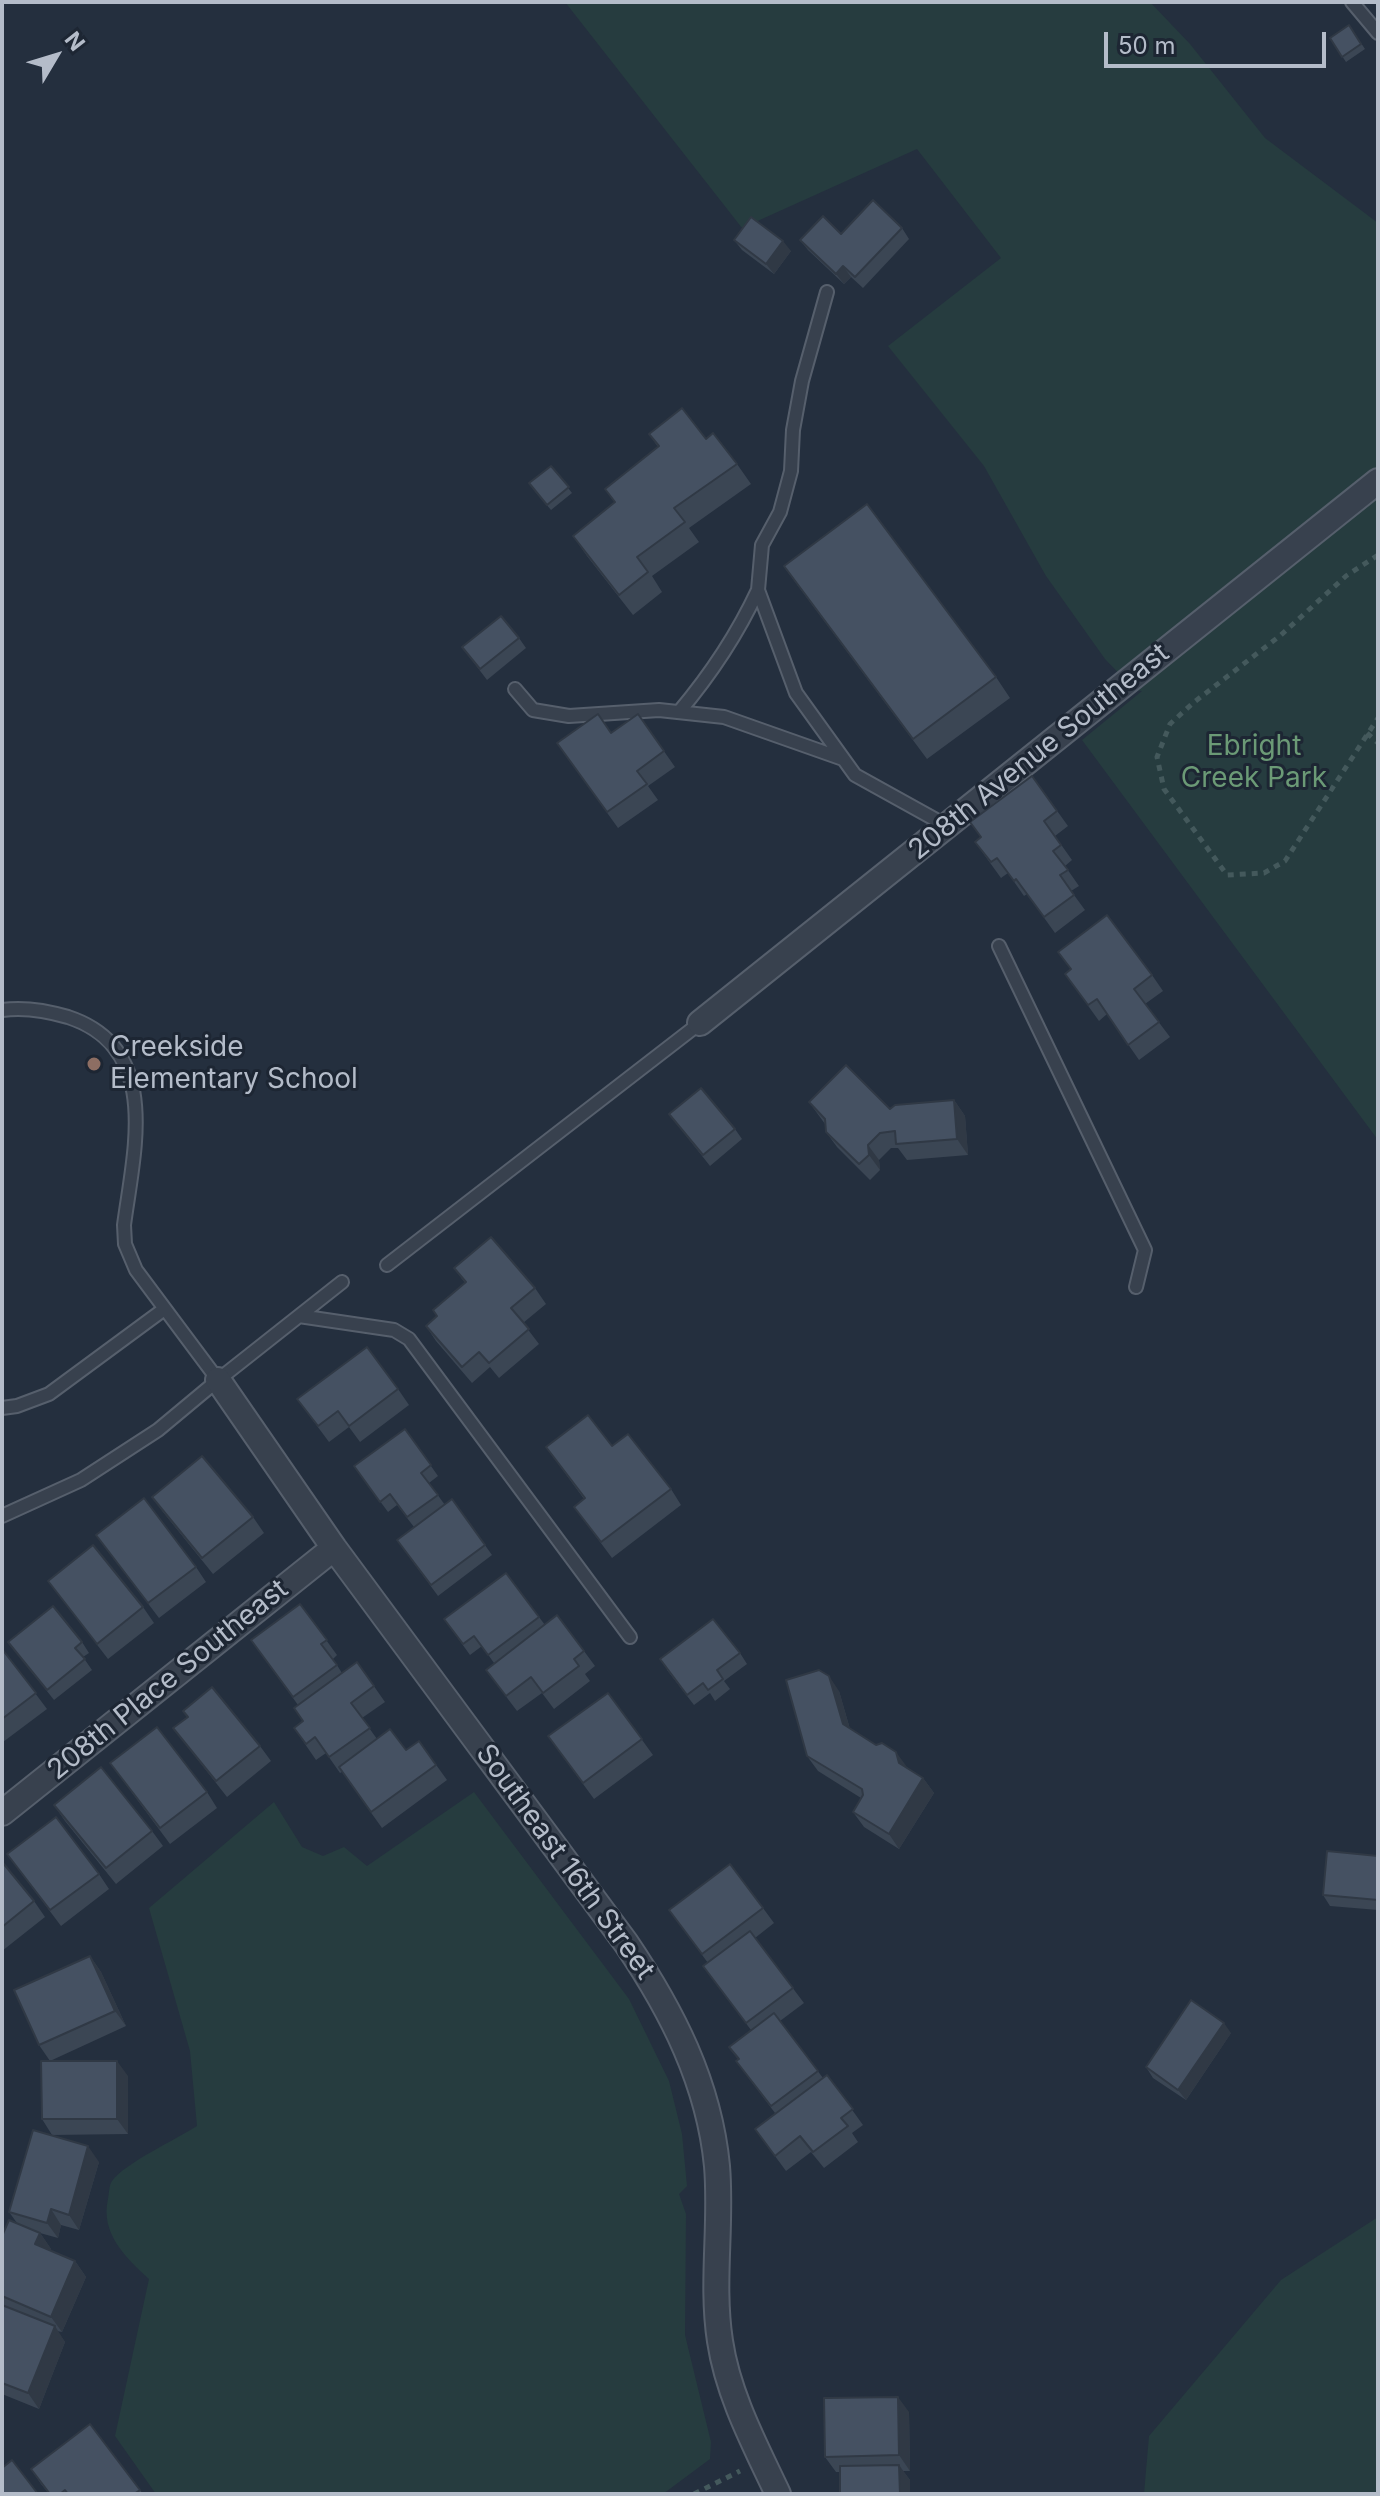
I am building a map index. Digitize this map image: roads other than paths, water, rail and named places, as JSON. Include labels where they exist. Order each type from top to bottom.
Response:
[{"type":"street","name":"208th Avenue Southeast","points":[[700,1023],[1378,481]]},
{"type":"street","name":"Southeast 16th Street","points":[[218,1380],[334,1548],[626,1943],[658,1991],[684,2040],[708,2119],[717,2166],[714,2291],[720,2344],[740,2412],[778,2494]]},
{"type":"street","name":"208th Place Southeast","points":[[2,1813],[334,1548]]},
{"type":"lane","points":[[1359,6],[1378,33]]},
{"type":"lane","points":[[679,712],[706,679],[740,628],[758,590],[762,545],[780,512],[791,471],[793,430],[802,381],[827,292]]},
{"type":"lane","points":[[758,590],[796,693],[855,775],[947,826]]},
{"type":"lane","points":[[515,689],[533,710],[569,716],[659,710],[724,717],[843,759]]},
{"type":"lane","points":[[999,946],[1145,1250],[1136,1287]]},
{"type":"lane","points":[[2,1010],[14,1008],[57,1014],[90,1024],[119,1053],[132,1075],[136,1105],[124,1225],[125,1244],[136,1270],[163,1310],[218,1380]]},
{"type":"lane","points":[[387,1265],[700,1023]]},
{"type":"lane","points":[[2,1516],[81,1480],[158,1430],[342,1282]]},
{"type":"lane","points":[[2,1408],[49,1394],[163,1310]]},
{"type":"lane","points":[[299,1316],[394,1330],[409,1339],[630,1637]]},
{"type":"place","name":"Creekside Elementary School","points":[[94,1064]]},
{"type":"park label","name":"Ebright Creek Park","points":[[1254,763]]}]
